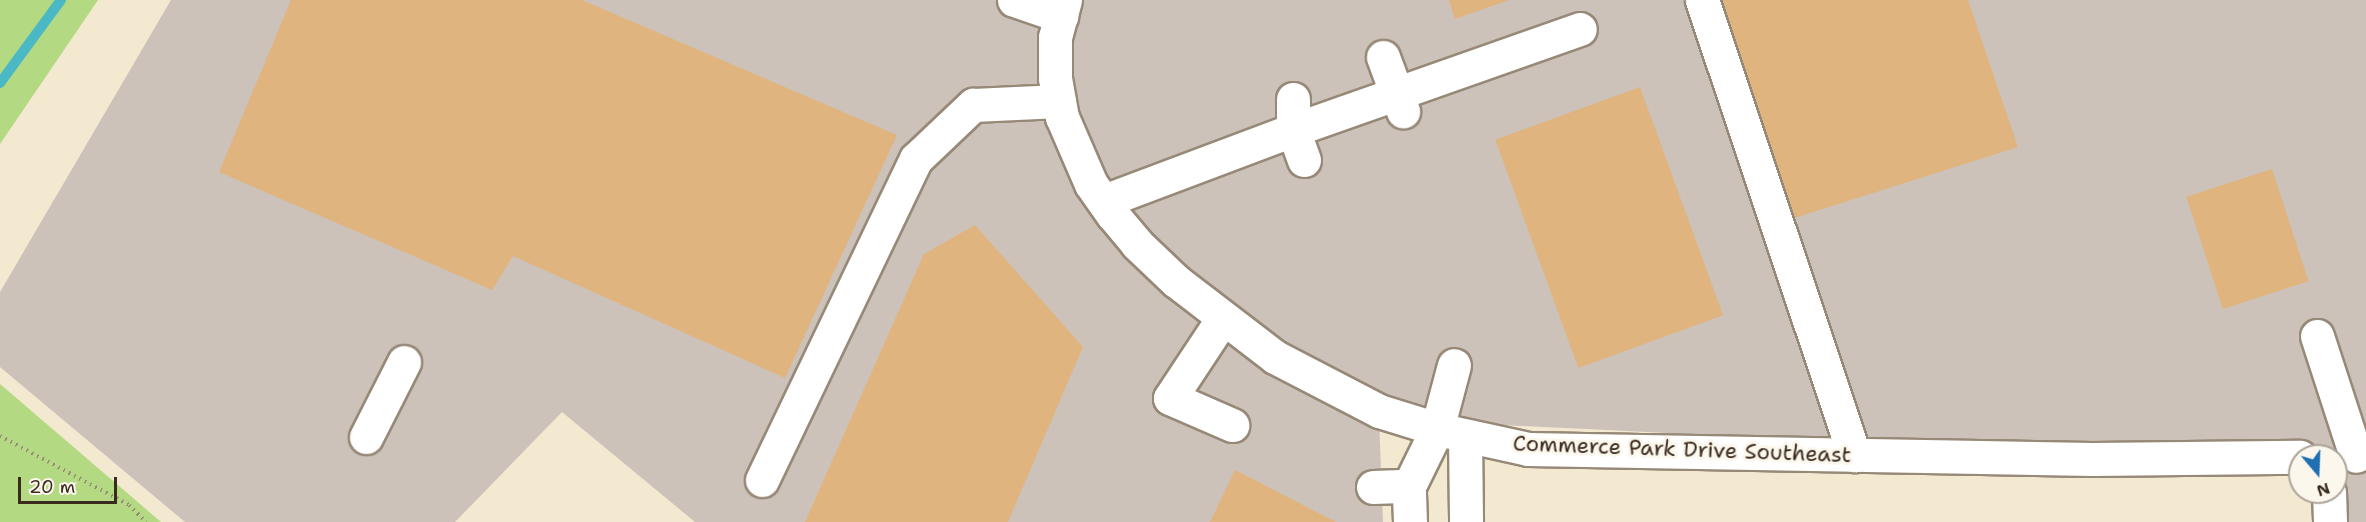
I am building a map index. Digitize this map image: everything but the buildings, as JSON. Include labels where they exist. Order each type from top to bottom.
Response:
[{"type":"street","points":[[1014,0],[1063,8]]},
{"type":"street","points":[[1702,0],[1854,455]]},
{"type":"street","name":"Commerce Park Drive Southeast","points":[[1063,8],[1055,37],[1054,78],[1074,151],[1104,201],[1137,244],[1223,318],[1275,357],[1324,385],[1379,411],[1451,433],[1528,448],[1854,455],[2288,458]]},
{"type":"street","points":[[1104,201],[1297,129],[1400,102],[1580,29]]},
{"type":"street","points":[[1383,57],[1400,102]]},
{"type":"street","points":[[762,480],[916,159],[973,105],[1059,101]]},
{"type":"street","points":[[1223,318],[1170,398],[1232,425]]},
{"type":"street","points":[[2317,336],[2352,456]]},
{"type":"street","points":[[366,437],[404,362]]},
{"type":"street","points":[[1454,365],[1451,433],[1466,522]]},
{"type":"street","points":[[1410,522],[1409,486],[1451,433]]},
{"type":"street","points":[[1373,487],[1409,486]]},
{"type":"street","points":[[2329,504],[2330,522]]},
{"type":"path","points":[[0,436],[129,505],[146,522]]},
{"type":"shaded area","points":[[171,0],[2366,0],[2366,522],[2313,522],[2311,504],[2348,504],[2348,444],[2288,444],[2288,463],[1379,419],[1383,522],[695,522],[562,412],[455,522],[185,522],[0,367],[0,292]]},
{"type":"green space","points":[[0,0],[98,0],[0,144]]},
{"type":"green space","points":[[0,384],[161,522],[0,522]]},
{"type":"waterway","points":[[0,83],[61,0]]}]
